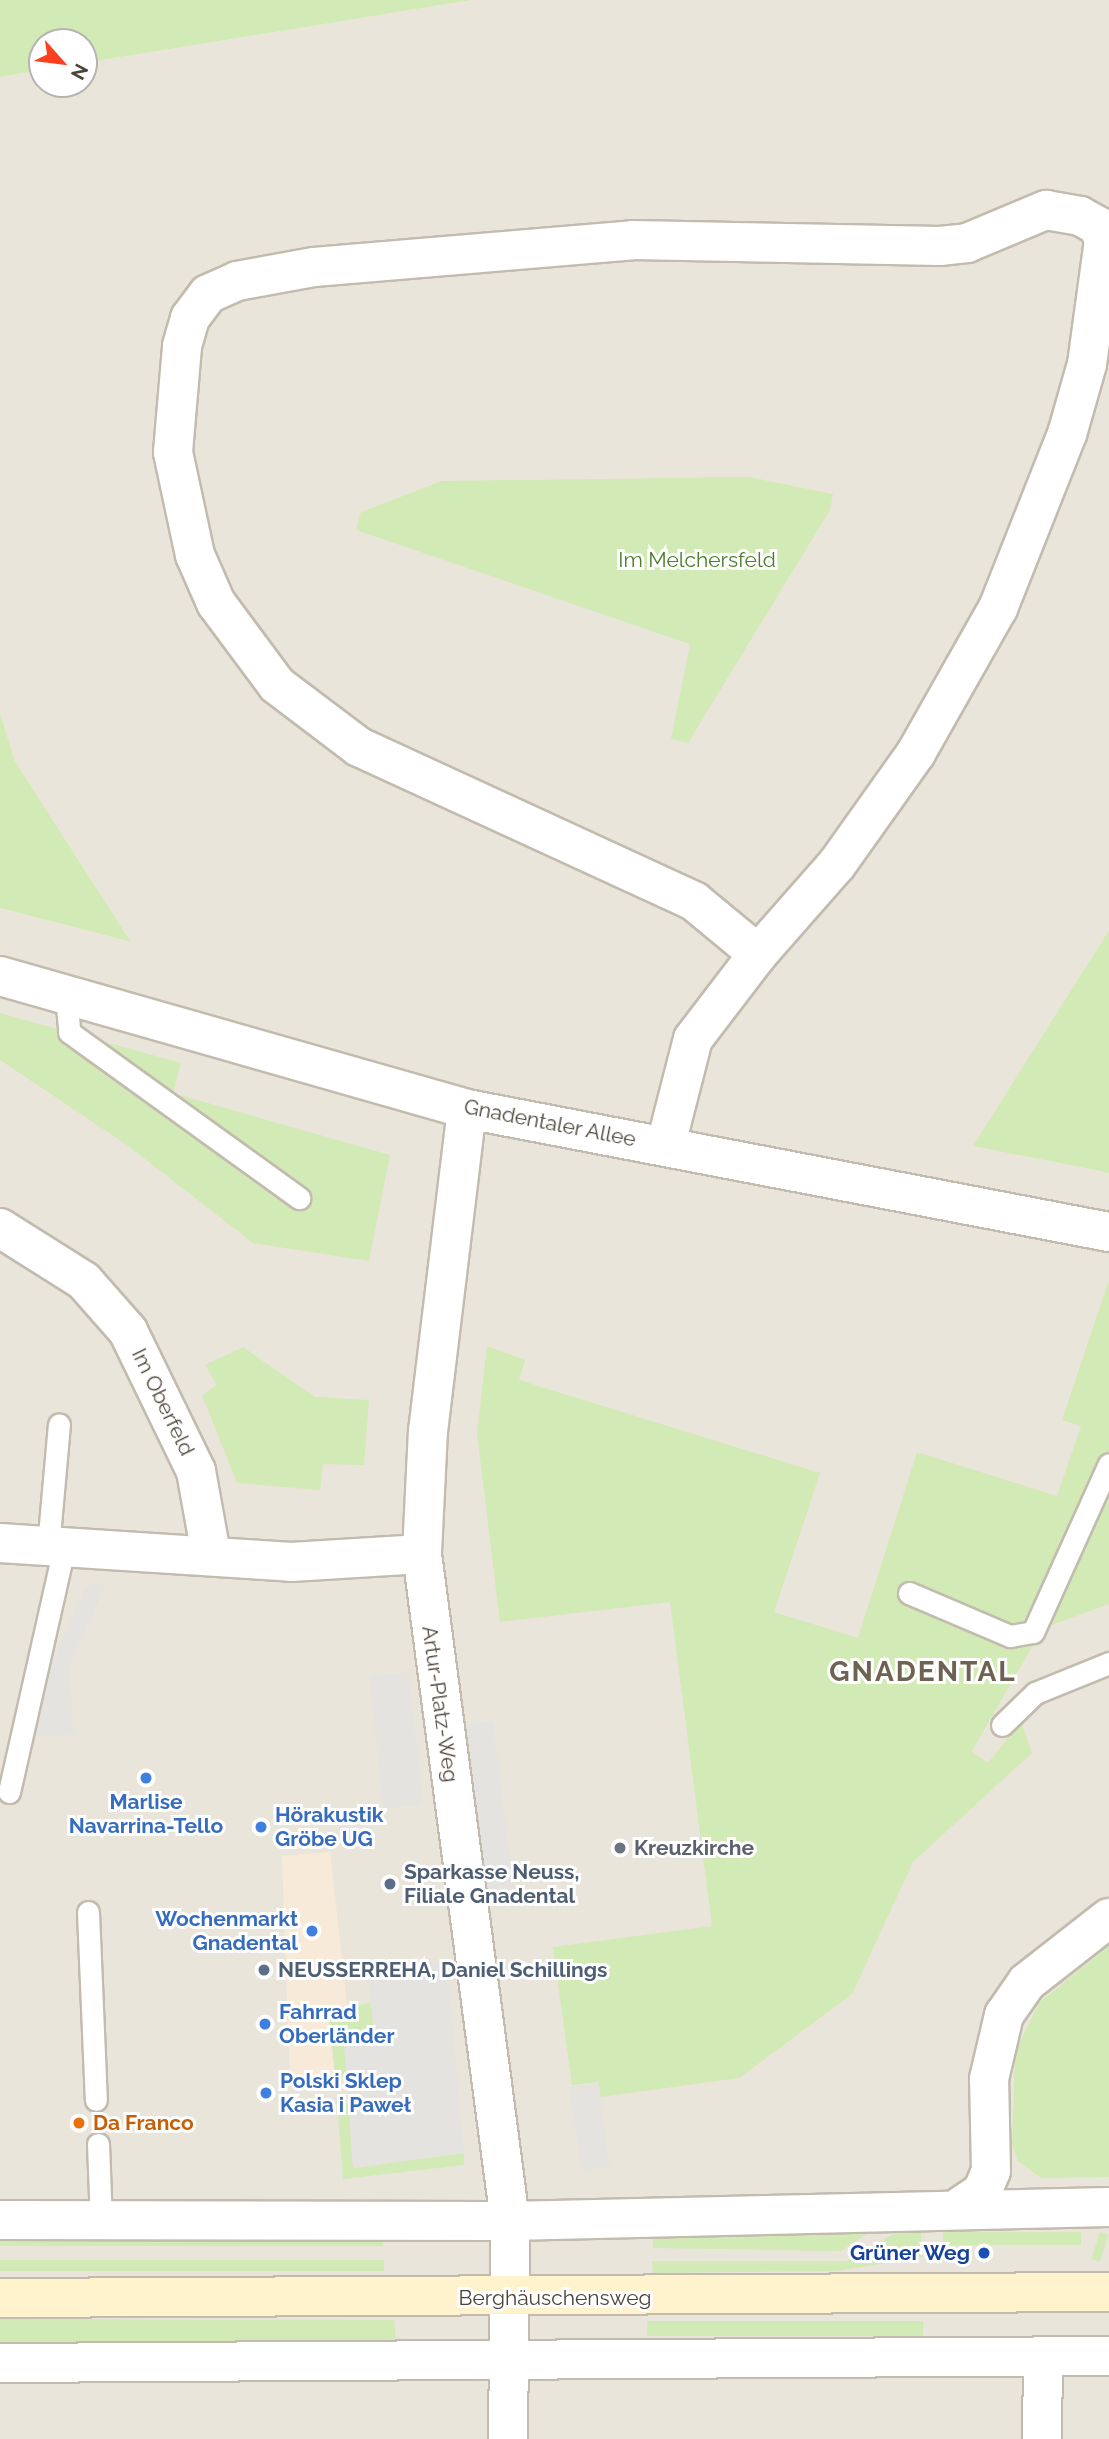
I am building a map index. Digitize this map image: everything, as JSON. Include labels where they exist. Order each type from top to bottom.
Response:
[{"type":"main road","name":"Berghäuschensweg","points":[[0,2298],[509,2298],[1109,2292]]},
{"type":"street","points":[[666,1144],[693,1039],[758,954],[877,811],[998,608],[1067,434],[1087,364],[1104,257],[1098,226],[1046,210],[968,243],[940,246],[646,240],[473,250],[314,267],[237,281],[208,294],[190,318],[182,346],[176,485],[195,555],[244,648],[315,718],[359,747],[694,901],[758,954]]},
{"type":"street","name":"Gnadentaler Allee","points":[[0,976],[467,1109],[666,1144],[1109,1232]]},
{"type":"street","name":"Artur-Platz-Weg","points":[[467,1109],[428,1430],[422,1554],[510,2221],[509,2298]]},
{"type":"street","name":"Im Oberfeld","points":[[0,1228],[84,1281],[134,1340],[196,1471],[211,1554]]},
{"type":"street","points":[[0,1543],[211,1554],[291,1562],[422,1554]]},
{"type":"street","points":[[961,2206],[982,2192],[991,2171],[989,2079],[1004,2015],[1027,1982],[1109,1918]]},
{"type":"street","points":[[0,2220],[510,2221],[961,2206],[1109,2207]]},
{"type":"street","points":[[508,2439],[509,2298]]},
{"type":"street","points":[[1042,2439],[1043,2356]]},
{"type":"street","points":[[0,2363],[1109,2356]]},
{"type":"lane","points":[[65,994],[69,1032],[299,1198]]},
{"type":"lane","points":[[9,1792],[56,1547],[59,1424]]},
{"type":"lane","points":[[909,1592],[1010,1636],[1033,1632],[1109,1464]]},
{"type":"lane","points":[[1002,1725],[1035,1693],[1109,1663]]},
{"type":"lane","points":[[88,1912],[96,2100]]},
{"type":"lane","points":[[98,2144],[102,2221]]},
{"type":"shaded area","points":[[472,0],[1109,0],[1109,930],[974,1146],[1109,1173],[1109,2439],[0,2439],[0,908],[131,942],[15,761],[0,713],[0,77],[28,72],[28,98],[98,98],[98,61]]},
{"type":"shaded area","points":[[96,1581],[105,1587],[70,1665],[73,1735],[32,1736],[50,1667],[85,1588]]},
{"type":"shaded area","points":[[409,1672],[423,1804],[383,1808],[369,1676]]},
{"type":"shaded area","points":[[493,1721],[515,1901],[482,1905],[460,1725]]},
{"type":"shaded area","name":"Wochenmarkt Gnadental","points":[[330,1852],[347,2005],[327,2009],[335,2079],[290,2083],[282,1856]]},
{"type":"shaded area","points":[[447,1960],[464,2153],[353,2168],[344,2044],[375,2039],[367,1969]]},
{"type":"shaded area","points":[[598,2083],[610,2166],[581,2170],[569,2087]]},
{"type":"green space","points":[[0,0],[472,0],[98,61],[98,28],[28,28],[28,72],[0,77]]},
{"type":"green space","name":"Im Melchersfeld","points":[[749,477],[833,494],[830,510],[688,743],[671,739],[690,644],[356,530],[361,512],[442,481]]},
{"type":"green space","points":[[0,713],[15,761],[131,942],[0,908]]},
{"type":"green space","points":[[1109,930],[1109,1173],[973,1146]]},
{"type":"green space","points":[[0,1013],[181,1063],[173,1093],[390,1155],[369,1261],[253,1243],[127,1145],[0,1060]]},
{"type":"green space","points":[[1109,1280],[1109,1604],[1043,1628],[972,1751],[988,1763],[1021,1721],[1032,1753],[913,1862],[852,1994],[739,2078],[601,2097],[598,2082],[572,2085],[553,1947],[712,1926],[670,1602],[500,1622],[477,1433],[487,1346],[525,1360],[519,1380],[820,1473],[774,1612],[858,1638],[917,1452],[1057,1496],[1081,1426],[1062,1420]]},
{"type":"green space","points":[[243,1347],[315,1397],[369,1400],[364,1465],[323,1464],[320,1490],[237,1483],[202,1395],[217,1385],[205,1365]]},
{"type":"green space","points":[[1109,1946],[1109,2177],[1041,2178],[1018,2161],[1012,2145],[1015,2052],[1039,2003]]},
{"type":"green space","points":[[371,2003],[375,2039],[344,2044],[347,2077],[336,2079],[328,2010]]},
{"type":"green space","points":[[349,2103],[353,2168],[464,2153],[464,2165],[343,2179],[337,2104]]},
{"type":"green space","points":[[877,2227],[841,2251],[653,2248],[652,2231]]},
{"type":"green space","points":[[897,2232],[921,2232],[922,2257],[836,2271],[653,2273],[652,2261],[847,2261]]},
{"type":"green space","points":[[943,2232],[1081,2232],[1081,2245],[943,2245]]},
{"type":"green space","points":[[1100,2232],[1109,2235],[1100,2261],[1091,2259]]},
{"type":"green space","points":[[0,2233],[383,2233],[383,2246],[0,2246]]},
{"type":"green space","points":[[0,2260],[384,2260],[384,2271],[0,2271]]},
{"type":"green space","points":[[0,2319],[394,2320],[396,2341],[0,2344]]},
{"type":"green space","points":[[647,2321],[923,2321],[923,2336],[647,2336]]},
{"type":"place","name":"Marlise Navarrina-Tello","points":[[146,1778]]},
{"type":"place","name":"Hörakustik Gröbe UG","points":[[261,1827]]},
{"type":"place","name":"Kreuzkirche","points":[[620,1848]]},
{"type":"place","name":"Sparkasse Neuss, Filiale Gnadental","points":[[390,1884]]},
{"type":"place","name":"Wochenmarkt Gnadental","points":[[312,1931]]},
{"type":"place","name":"NEUSSERREHA, Daniel Schillings","points":[[264,1970]]},
{"type":"place","name":"Fahrrad Oberländer","points":[[265,2024]]},
{"type":"place","name":"Polski Sklep Kasia i Paweł","points":[[266,2093]]},
{"type":"place","name":"Da Franco","points":[[79,2123]]},
{"type":"place","name":"Grüner Weg","points":[[984,2253]]},
{"type":"district","name":"GNADENTAL","points":[[923,1672]]}]
